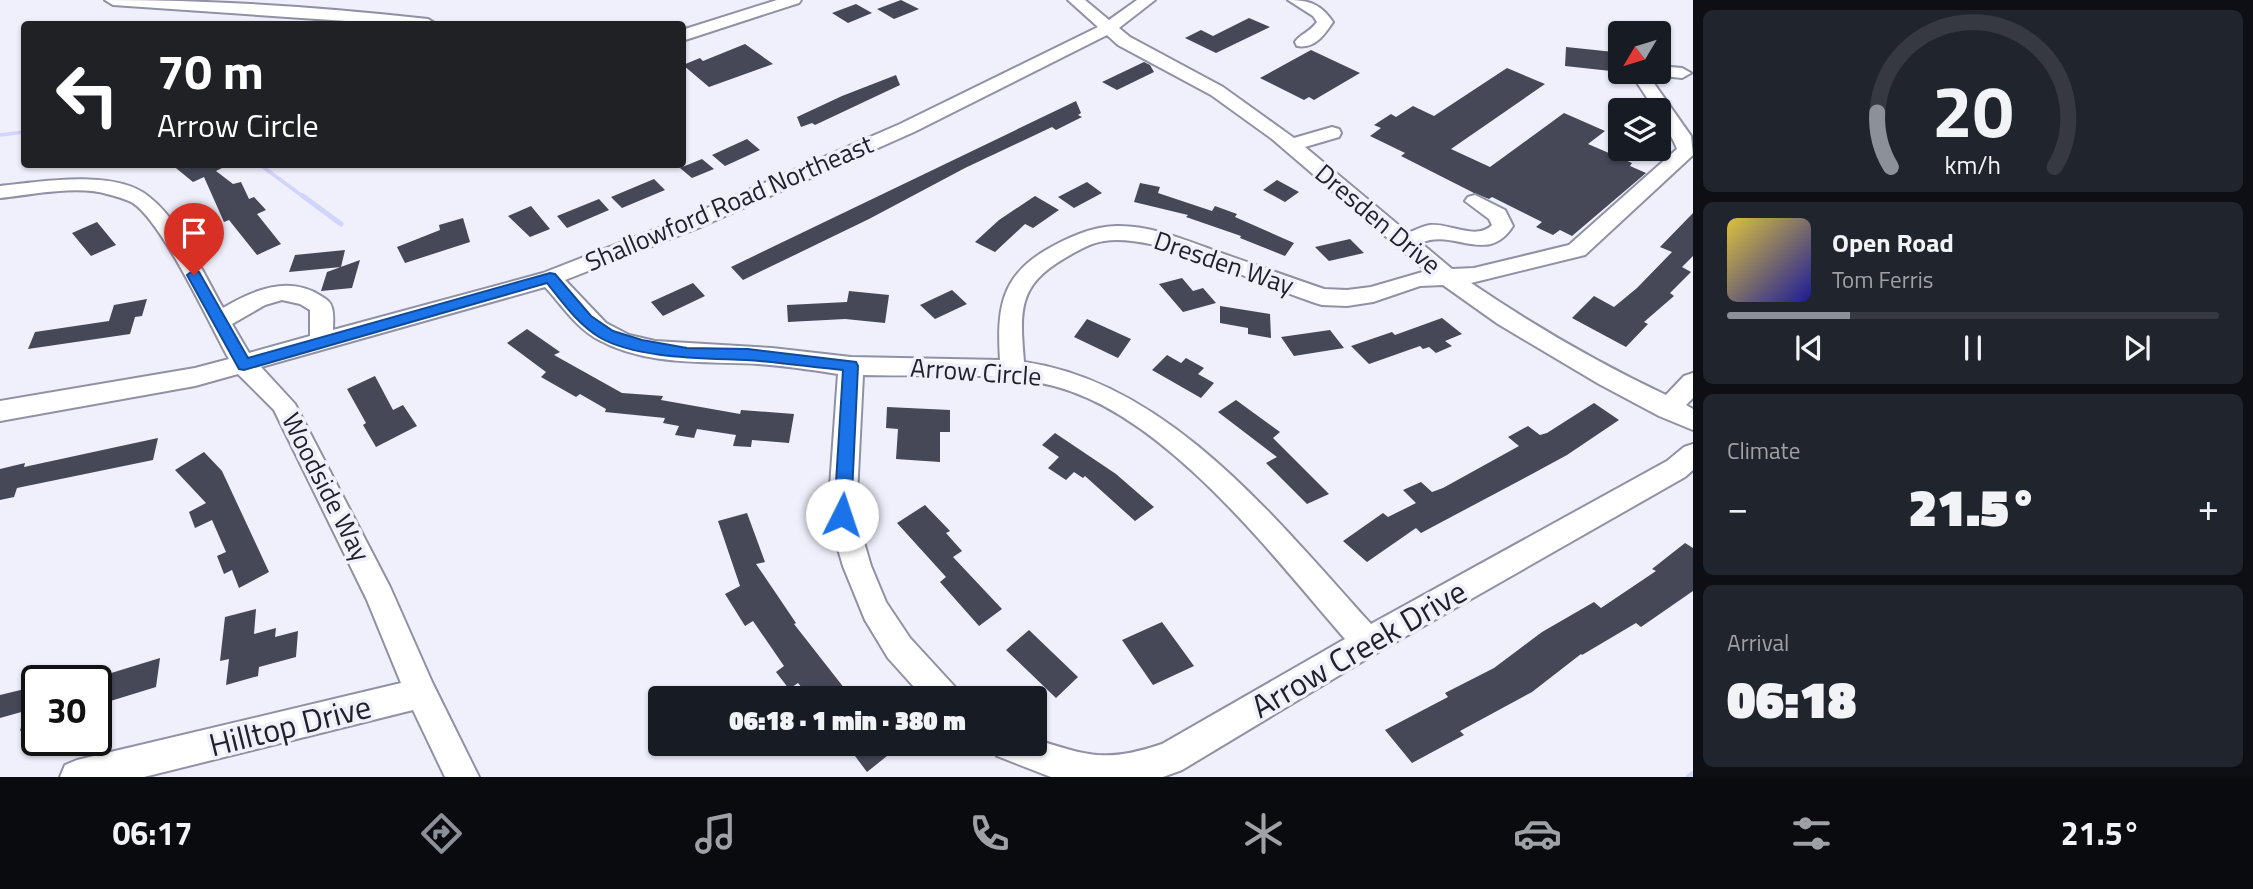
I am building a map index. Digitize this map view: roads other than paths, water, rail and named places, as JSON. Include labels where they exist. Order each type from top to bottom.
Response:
[{"type":"street","points":[[113,0],[401,21]]},
{"type":"street","points":[[686,35],[793,0]]},
{"type":"street","name":"Dresden Drive","points":[[1076,0],[1124,41],[1152,56],[1208,77],[1217,91],[1290,145],[1445,275],[1506,318],[1560,351],[1693,420]]},
{"type":"street","name":"Shallowford Road Northeast","points":[[0,411],[66,401],[244,365],[550,278],[691,223],[894,133],[1109,28],[1147,0]]},
{"type":"street","points":[[1296,0],[1319,13],[1325,22],[1315,36],[1303,43]]},
{"type":"street","points":[[1152,56],[1172,47]]},
{"type":"street","points":[[1671,72],[1682,72]]},
{"type":"street","name":"Dresden Way","points":[[1013,370],[1013,302],[1019,285],[1031,269],[1092,234],[1136,233],[1161,239],[1322,297],[1347,298],[1373,294],[1418,279],[1474,275],[1577,250],[1687,150],[1682,136],[1646,84]]},
{"type":"street","points":[[1290,145],[1332,134]]},
{"type":"street","name":"Woodside Way","points":[[0,192],[82,185],[108,187],[139,198],[156,214],[244,365],[284,404],[380,596],[421,693],[462,777]]},
{"type":"street","points":[[1405,242],[1430,232],[1467,239],[1486,239],[1497,235],[1503,226],[1498,215],[1475,201]]},
{"type":"street","name":"Arrow Circle","points":[[550,278],[585,320],[608,335],[642,345],[687,354],[748,355],[851,366],[1013,370],[1079,384],[1110,397],[1148,418],[1185,446],[1367,642]]},
{"type":"street","points":[[220,321],[254,298],[268,293],[285,292],[315,301],[321,307],[322,342]]},
{"type":"street","points":[[851,366],[842,515],[857,566],[875,610],[899,648],[933,686]]},
{"type":"street","points":[[1668,409],[1693,382]]},
{"type":"street","name":"Arrow Creek Drive","points":[[1042,756],[1088,773],[1131,771],[1170,758],[1367,642],[1676,469],[1693,454]]},
{"type":"street","name":"Hilltop Drive","points":[[77,777],[421,693]]},
{"type":"waterway","points":[[0,135],[21,132]]},
{"type":"waterway","points":[[264,168],[305,198]]},
{"type":"waterway","points":[[303,196],[341,224]]},
{"type":"waterway","points":[[1689,777],[1693,774]]}]
